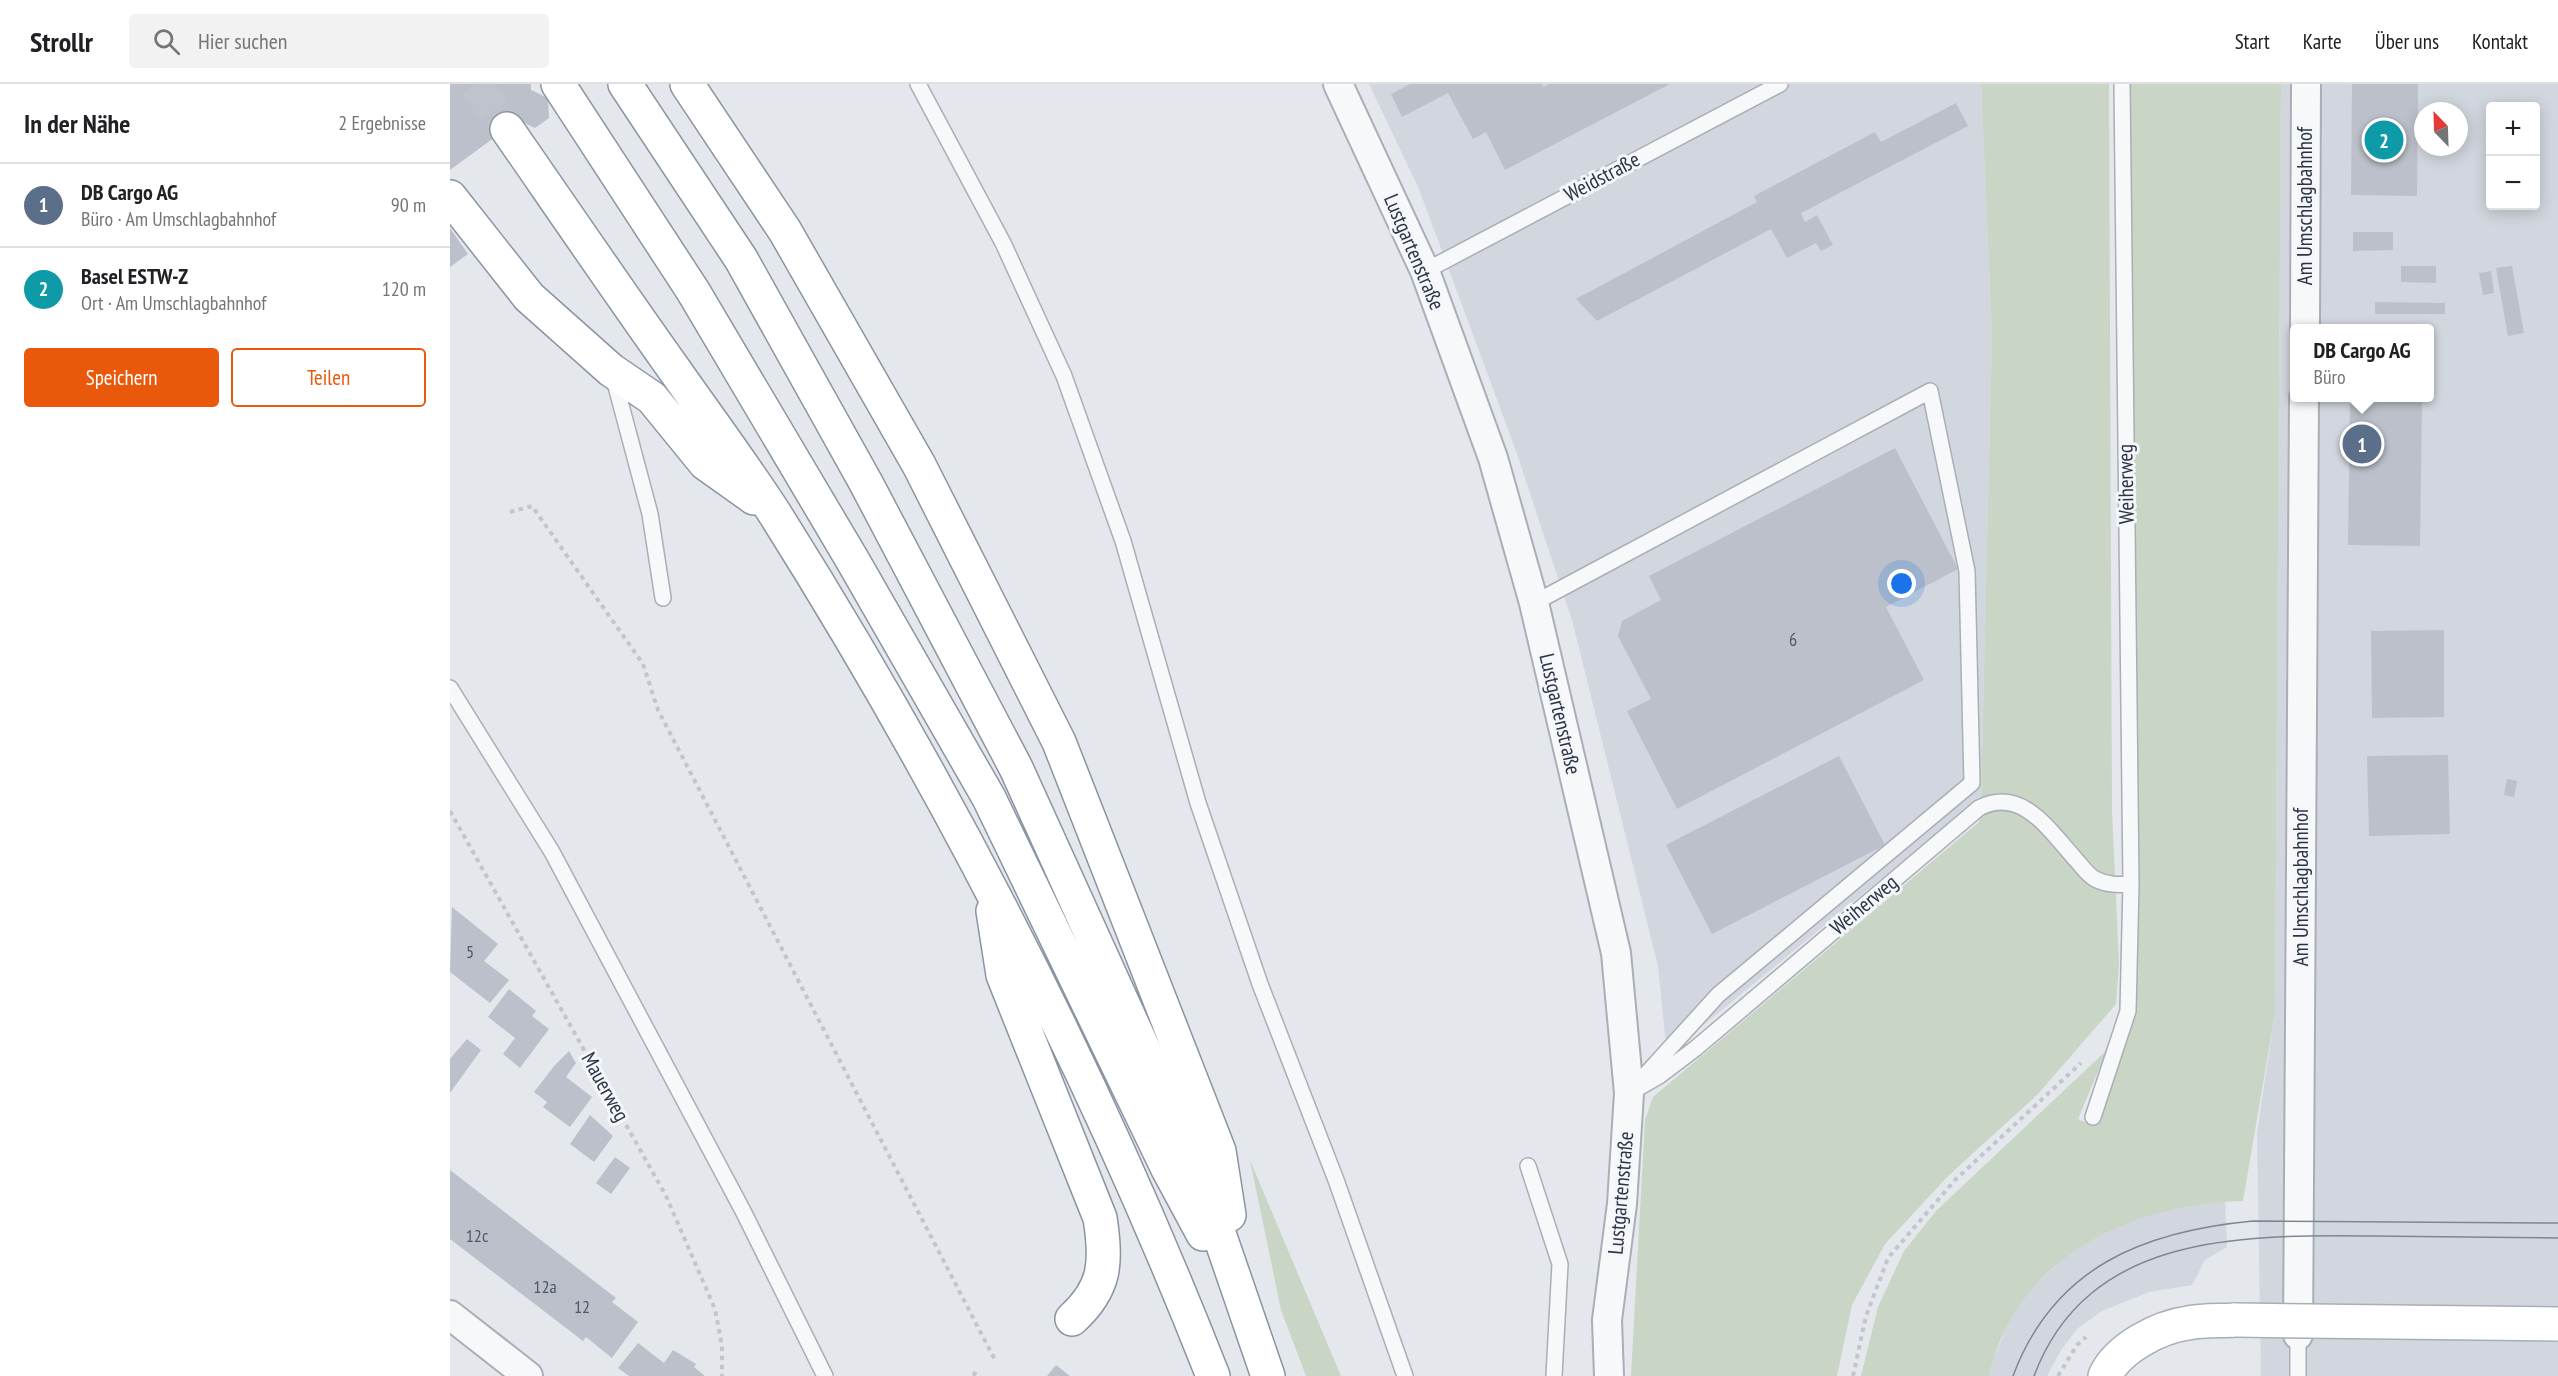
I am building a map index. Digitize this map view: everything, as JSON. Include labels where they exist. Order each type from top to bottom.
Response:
[{"type":"main road","points":[[558,84],[693,291],[848,551],[989,798],[1168,1169],[1246,1312]]},
{"type":"main road","points":[[625,84],[741,259],[866,483],[1016,768],[1193,1158],[1268,1376]]},
{"type":"main road","points":[[687,84],[785,231],[919,465],[1059,742],[1219,1151],[1246,1312]]},
{"type":"main road","points":[[507,129],[773,511],[831,606],[1022,948],[1171,1269],[1213,1376]]},
{"type":"main road","points":[[450,197],[529,297],[611,369],[652,398],[705,463],[773,511]]},
{"type":"main road","points":[[988,886],[1003,975],[1100,1218],[1104,1244],[1101,1281],[1085,1306],[1072,1319]]},
{"type":"main road","points":[[2105,1376],[2109,1368],[2131,1347],[2154,1334],[2186,1323],[2235,1320],[2558,1324]]},
{"type":"street","name":"Lustgartenstraße","points":[[1338,84],[1425,271],[1493,458],[1534,603],[1616,953],[1629,1093],[1622,1203],[1607,1320],[1608,1376]]},
{"type":"street","name":"Am Umschlagbahnhof","points":[[2305,324],[2306,84]]},
{"type":"street","name":"Am Umschlagbahnhof","points":[[2298,1335],[2304,402]]},
{"type":"street","points":[[450,1316],[528,1376]]},
{"type":"lane","points":[[918,84],[1004,243],[1064,376],[1123,541],[1198,804],[1260,984],[1336,1180],[1405,1376]]},
{"type":"lane","name":"Weidstraße","points":[[1425,271],[1780,84]]},
{"type":"lane","name":"Weiherweg","points":[[2093,1117],[2128,1011],[2131,884],[2122,84]]},
{"type":"lane","points":[[611,369],[650,514],[663,598]]},
{"type":"lane","points":[[1534,603],[1930,391],[1967,571],[1972,783],[1718,995],[1629,1093]]},
{"type":"lane","points":[[450,688],[552,852],[743,1211],[825,1376]]},
{"type":"lane","name":"Weiherweg","points":[[1629,1093],[1659,1076],[1696,1048],[1979,808],[1991,802],[2004,800],[2029,810],[2093,878],[2112,885],[2131,884]]},
{"type":"lane","points":[[1528,1166],[1560,1264],[1554,1376]]},
{"type":"lane","name":"Am Umschlagbahnhof","points":[[2298,1335],[2298,1376]]},
{"type":"path","points":[[510,512],[532,506],[643,664],[658,710],[995,1360]]},
{"type":"path","name":"Mauerweg","points":[[450,811],[666,1196],[715,1308],[722,1346],[722,1376]]},
{"type":"path","points":[[1853,1376],[1866,1316],[1888,1258],[1955,1180],[2085,1058]]},
{"type":"path","points":[[974,1376],[976,1368]]},
{"type":"shaded area","points":[[1369,84],[1981,84],[1992,334],[1981,797],[1667,1055],[1658,966],[1572,620],[1515,448],[1419,189]]},
{"type":"shaded area","points":[[2281,84],[2558,84],[2558,1376],[2261,1376],[2257,1133],[2275,1013]]},
{"type":"shaded area","points":[[2225,1201],[2227,1247],[2205,1260],[2192,1285],[2149,1292],[2102,1311],[2078,1328],[2061,1350],[2047,1376],[1989,1376],[2009,1321],[2025,1295],[2071,1251],[2115,1227],[2136,1219],[2184,1205]]},
{"type":"green space","points":[[1981,84],[2109,84],[2112,811],[2119,963],[2116,1004],[2038,1094],[1948,1176],[1885,1244],[1852,1305],[1837,1376],[1631,1376],[1645,1120],[1653,1097],[1979,822],[1992,334]]},
{"type":"green space","points":[[2122,84],[2281,84],[2275,1013],[2243,1201],[2201,1204],[2160,1213],[2120,1226],[2084,1245],[2051,1269],[2024,1299],[2003,1335],[1989,1376],[1861,1376],[1878,1307],[1904,1251],[1936,1211],[2107,1050],[2078,1119],[2093,1126],[2093,1117],[2128,1011]]},
{"type":"green space","points":[[1250,1160],[1341,1376],[1306,1376],[1281,1310]]},
{"type":"building","points":[[450,84],[531,84],[531,90],[548,98],[549,118],[535,128],[518,120],[450,170]]},
{"type":"building","points":[[1410,84],[1542,84],[1543,87],[1549,84],[1670,84],[1505,170],[1486,132],[1473,139],[1448,93],[1402,117],[1391,94]]},
{"type":"building","points":[[2352,84],[2418,84],[2418,102],[2414,102],[2417,196],[2351,195]]},
{"type":"building","points":[[1956,103],[1968,126],[1801,213],[1805,222],[1817,215],[1833,245],[1821,251],[1816,243],[1787,258],[1771,229],[1597,321],[1576,299],[1757,202],[1754,196],[1875,132],[1881,142]]},
{"type":"building","points":[[450,228],[468,254],[450,267]]},
{"type":"building","points":[[2353,232],[2393,232],[2393,250],[2353,251]]},
{"type":"building","points":[[2401,266],[2436,266],[2436,283],[2401,282]]},
{"type":"building","points":[[2512,266],[2524,333],[2508,336],[2496,268]]},
{"type":"building","points":[[2491,271],[2494,293],[2483,295],[2479,273]]},
{"type":"building","points":[[2375,302],[2445,303],[2445,314],[2375,314]]},
{"type":"building","points":[[2350,402],[2422,402],[2420,546],[2348,545]]},
{"type":"building","points":[[1895,448],[1958,569],[1886,607],[1924,680],[1677,809],[1627,711],[1651,699],[1618,636],[1622,621],[1661,600],[1649,576]]},
{"type":"building","points":[[2444,630],[2444,717],[2372,718],[2371,631]]},
{"type":"building","points":[[2448,755],[2450,834],[2369,836],[2367,756]]},
{"type":"building","points":[[1839,756],[1885,845],[1712,934],[1666,845]]},
{"type":"building","points":[[2507,779],[2517,781],[2514,797],[2504,795]]},
{"type":"building","points":[[452,907],[498,944],[484,961],[509,980],[490,1003],[450,972]]},
{"type":"building","points":[[509,989],[536,1011],[532,1016],[549,1029],[520,1068],[503,1054],[515,1038],[488,1017]]},
{"type":"building","points":[[467,1039],[481,1050],[450,1093],[450,1059]]},
{"type":"building","points":[[569,1051],[576,1063],[566,1077],[592,1097],[570,1127],[543,1107],[547,1102],[534,1092]]},
{"type":"building","points":[[590,1115],[613,1136],[594,1162],[570,1144]]},
{"type":"building","points":[[615,1157],[630,1168],[611,1194],[596,1183]]},
{"type":"building","points":[[450,1170],[616,1298],[612,1302],[638,1322],[612,1358],[586,1337],[583,1341],[450,1239]]},
{"type":"building","points":[[638,1343],[664,1363],[673,1350],[696,1364],[694,1367],[705,1376],[629,1376],[618,1368]]},
{"type":"building","points":[[1056,1365],[1070,1376],[1047,1376]]},
{"type":"tunnel","points":[[475,84],[507,129]]},
{"type":"tram line","points":[[2013,1376],[2031,1338],[2053,1307],[2078,1281],[2108,1261],[2140,1245],[2176,1234],[2253,1221],[2558,1223]]},
{"type":"tram line","points":[[2034,1376],[2059,1329],[2091,1293],[2131,1268],[2175,1252],[2222,1242],[2272,1237],[2558,1238]]},
{"type":"place","name":"Basel ESTW-Z","points":[[2384,140]]},
{"type":"place","name":"DB Cargo AG","points":[[2362,444]]}]
